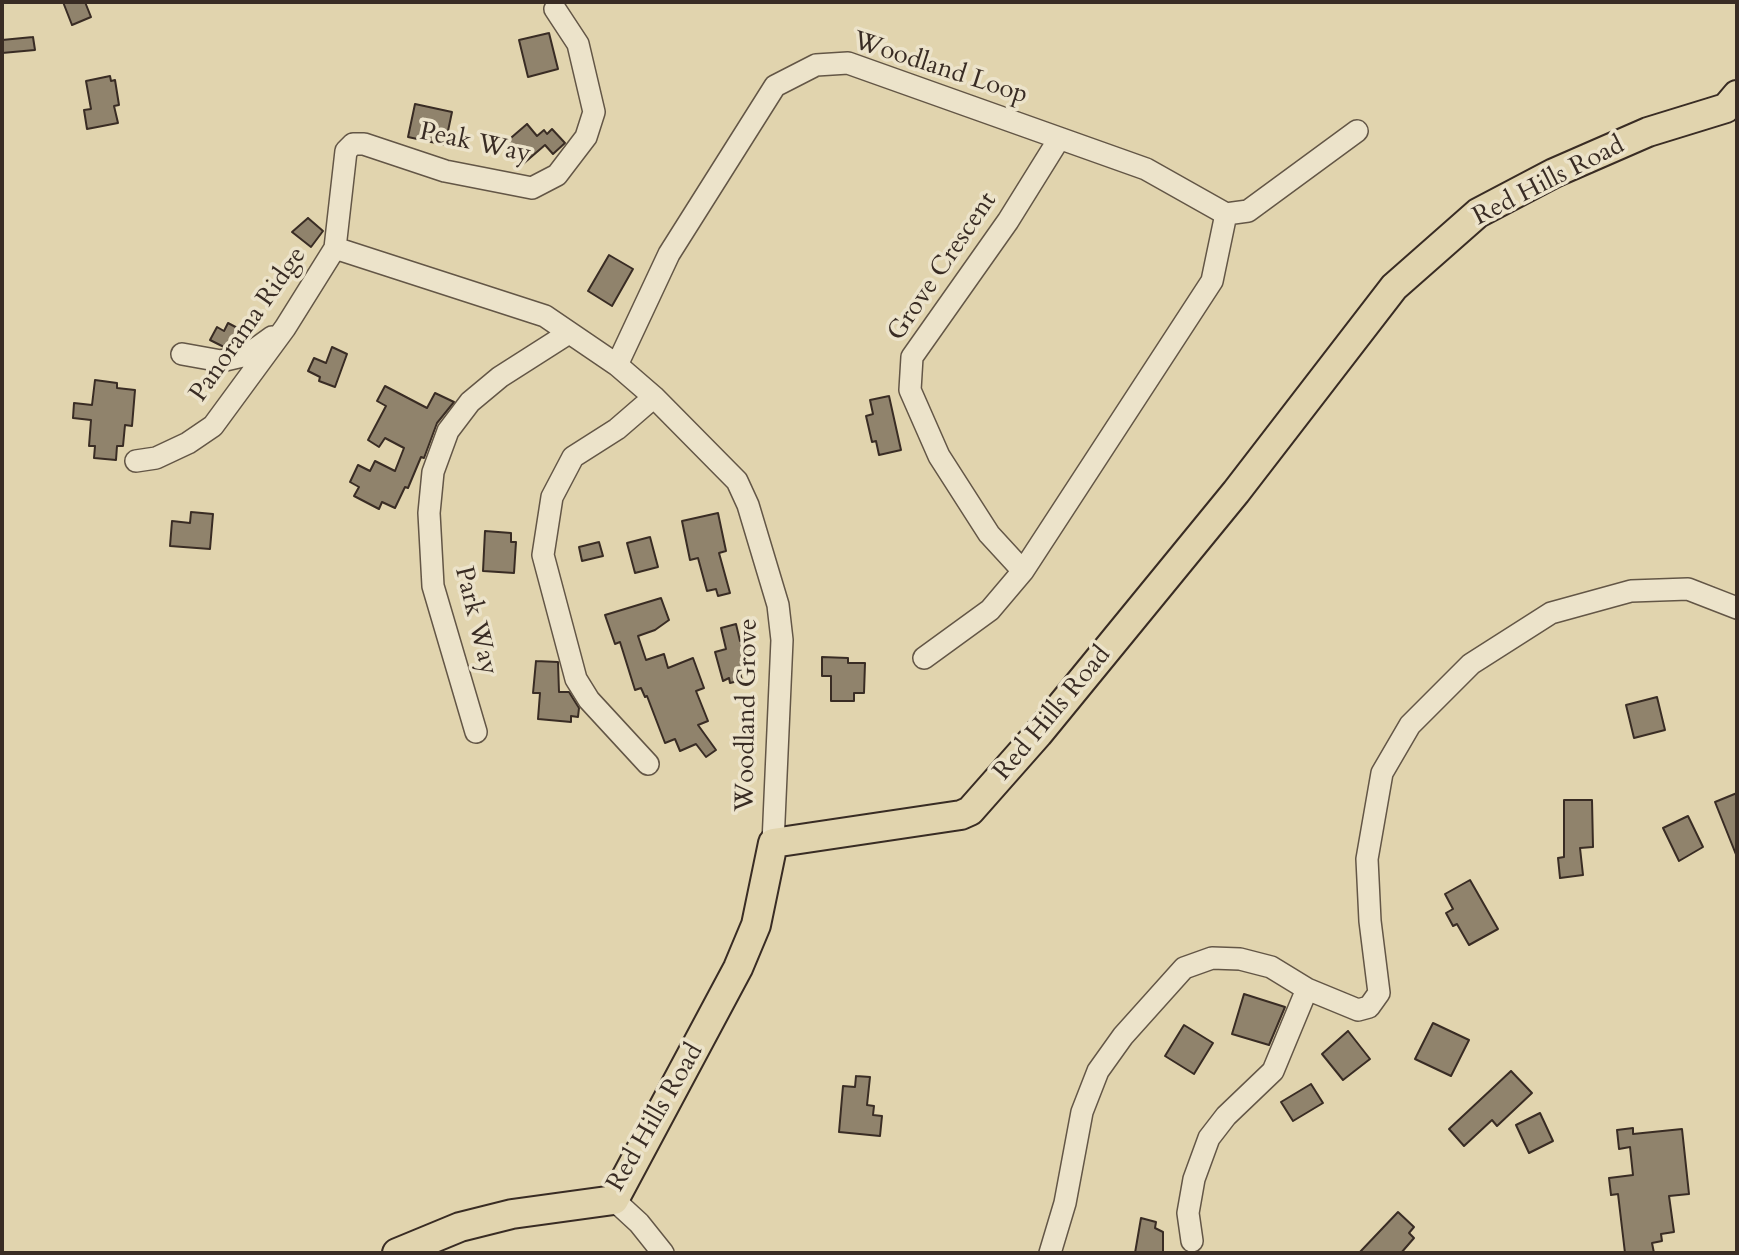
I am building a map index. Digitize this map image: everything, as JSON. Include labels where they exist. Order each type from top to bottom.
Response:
[{"type":"main road","name":"Red Hills Road","points":[[397,1253],[460,1227],[499,1217],[614,1200],[738,968],[756,925],[773,843],[961,815],[970,811],[1038,734],[1236,492],[1394,287],[1478,213],[1554,173],[1648,132],[1726,108],[1737,95]]},
{"type":"street","name":"Peak Way","points":[[364,144],[445,171],[532,188],[557,175],[586,137],[594,112],[579,44],[555,9]]},
{"type":"street","name":"Woodland Loop","points":[[617,365],[669,254],[775,86],[816,65],[848,63],[1146,169],[1226,214]]},
{"type":"street","points":[[923,658],[990,610],[1023,571],[1212,281],[1226,214],[1248,211],[1357,131]]},
{"type":"street","name":"Grove Crescent","points":[[1023,571],[989,534],[939,456],[909,390],[912,356],[1009,221],[1059,139]]},
{"type":"street","name":"Panorama Ridge","points":[[136,461],[167,453],[213,426],[285,328],[335,248],[346,151],[353,144],[364,144]]},
{"type":"street","name":"Woodland Grove","points":[[335,248],[545,316],[617,365],[654,397],[737,481],[748,505],[778,605],[782,640],[773,843]]},
{"type":"street","points":[[182,354],[220,361],[247,355],[285,328]]},
{"type":"street","name":"Park Way","points":[[476,732],[433,586],[429,513],[433,472],[448,432],[470,402],[500,377],[569,333]]},
{"type":"street","points":[[648,764],[589,700],[576,679],[543,555],[552,497],[573,457],[617,429],[654,397]]},
{"type":"street","points":[[1050,1253],[1065,1203],[1082,1112],[1098,1071],[1123,1036],[1184,968],[1212,958],[1240,959],[1271,967],[1307,989],[1357,1010],[1369,1007],[1379,993],[1370,921],[1367,859],[1382,773],[1410,724],[1471,664],[1551,613],[1632,591],[1688,589],[1737,608]]},
{"type":"street","points":[[1192,1241],[1188,1213],[1194,1179],[1209,1138],[1226,1116],[1273,1071],[1307,989]]},
{"type":"street","points":[[614,1200],[639,1223],[663,1253]]},
{"type":"building","points":[[63,2],[85,2],[91,17],[72,25]]},
{"type":"building","points":[[549,33],[558,69],[528,77],[519,40]]},
{"type":"building","points":[[33,37],[35,50],[2,53],[2,40]]},
{"type":"building","points":[[110,76],[111,81],[115,80],[119,105],[114,106],[118,123],[87,129],[84,110],[91,109],[86,81]]},
{"type":"building","points":[[415,104],[452,112],[445,145],[408,137]]},
{"type":"building","points":[[527,124],[537,136],[544,130],[547,134],[552,129],[565,143],[553,154],[545,145],[523,164],[505,143]]},
{"type":"building","points":[[308,218],[323,231],[311,247],[292,232]]},
{"type":"building","points":[[609,255],[633,269],[612,306],[588,291]]},
{"type":"building","points":[[228,323],[245,332],[239,343],[224,347],[210,340],[217,327],[224,331]]},
{"type":"building","points":[[332,347],[347,354],[335,387],[319,381],[320,377],[308,371],[314,358],[326,363]]},
{"type":"building","points":[[95,380],[117,383],[117,388],[135,390],[132,426],[125,425],[123,446],[117,446],[116,460],[94,458],[95,446],[89,446],[91,420],[73,418],[74,403],[92,405]]},
{"type":"building","points":[[385,386],[427,408],[435,393],[454,402],[437,423],[424,458],[421,457],[408,488],[405,487],[395,508],[382,502],[379,509],[354,496],[359,487],[350,482],[358,465],[370,471],[375,461],[395,471],[404,448],[385,438],[379,447],[368,440],[386,406],[377,401]]},
{"type":"building","points":[[889,396],[901,450],[879,455],[876,441],[872,442],[866,416],[873,414],[870,400]]},
{"type":"building","points":[[191,512],[213,514],[210,549],[170,546],[172,521],[190,523]]},
{"type":"building","points":[[718,513],[726,551],[719,553],[730,593],[718,596],[716,589],[707,591],[698,558],[690,560],[682,521]]},
{"type":"building","points":[[485,531],[511,533],[511,542],[516,542],[514,573],[483,571]]},
{"type":"building","points":[[650,537],[658,567],[635,573],[627,543]]},
{"type":"building","points":[[599,542],[603,556],[582,561],[579,547]]},
{"type":"building","points":[[661,598],[669,620],[655,630],[638,636],[646,660],[664,654],[668,668],[693,658],[704,688],[696,691],[708,721],[698,725],[716,750],[706,757],[696,744],[680,751],[675,739],[665,743],[647,696],[645,697],[641,688],[635,690],[620,642],[615,644],[605,615]]},
{"type":"building","points":[[736,624],[740,641],[748,639],[753,659],[744,662],[745,667],[739,669],[742,680],[730,683],[729,678],[723,681],[715,652],[726,649],[721,628]]},
{"type":"building","points":[[822,657],[848,658],[848,663],[865,663],[864,693],[854,693],[854,701],[831,701],[831,676],[822,676]]},
{"type":"building","points":[[536,661],[558,662],[559,692],[569,692],[579,708],[578,717],[571,716],[571,722],[538,719],[540,693],[533,693]]},
{"type":"building","points":[[1657,697],[1665,730],[1634,738],[1626,705]]},
{"type":"building","points":[[1737,793],[1737,857],[1715,802]]},
{"type":"building","points":[[1564,800],[1592,800],[1593,847],[1580,848],[1583,875],[1560,878],[1558,858],[1564,857]]},
{"type":"building","points":[[1688,816],[1703,847],[1679,861],[1663,828]]},
{"type":"building","points":[[1470,880],[1498,929],[1469,945],[1457,924],[1453,926],[1446,913],[1453,909],[1445,894]]},
{"type":"building","points":[[1244,994],[1285,1007],[1269,1045],[1232,1034]]},
{"type":"building","points":[[1433,1023],[1469,1040],[1451,1076],[1415,1059]]},
{"type":"building","points":[[1184,1025],[1213,1043],[1194,1074],[1165,1056]]},
{"type":"building","points":[[1348,1031],[1370,1059],[1343,1080],[1322,1054]]},
{"type":"building","points":[[1511,1071],[1532,1093],[1497,1126],[1492,1120],[1464,1146],[1449,1129]]},
{"type":"building","points":[[856,1076],[870,1077],[867,1105],[874,1106],[873,1115],[882,1116],[880,1136],[839,1132],[843,1086],[855,1087]]},
{"type":"building","points":[[1311,1084],[1323,1103],[1293,1121],[1281,1102]]},
{"type":"building","points":[[1540,1113],[1553,1141],[1529,1153],[1516,1125]]},
{"type":"building","points":[[1633,1128],[1633,1134],[1682,1129],[1689,1194],[1669,1196],[1674,1232],[1661,1234],[1662,1241],[1652,1243],[1654,1253],[1625,1253],[1618,1194],[1611,1195],[1609,1178],[1633,1175],[1630,1147],[1619,1149],[1617,1130]]},
{"type":"building","points":[[1398,1212],[1414,1227],[1409,1233],[1414,1238],[1401,1253],[1359,1253]]},
{"type":"building","points":[[1141,1218],[1156,1222],[1155,1228],[1163,1232],[1163,1253],[1135,1253]]}]
